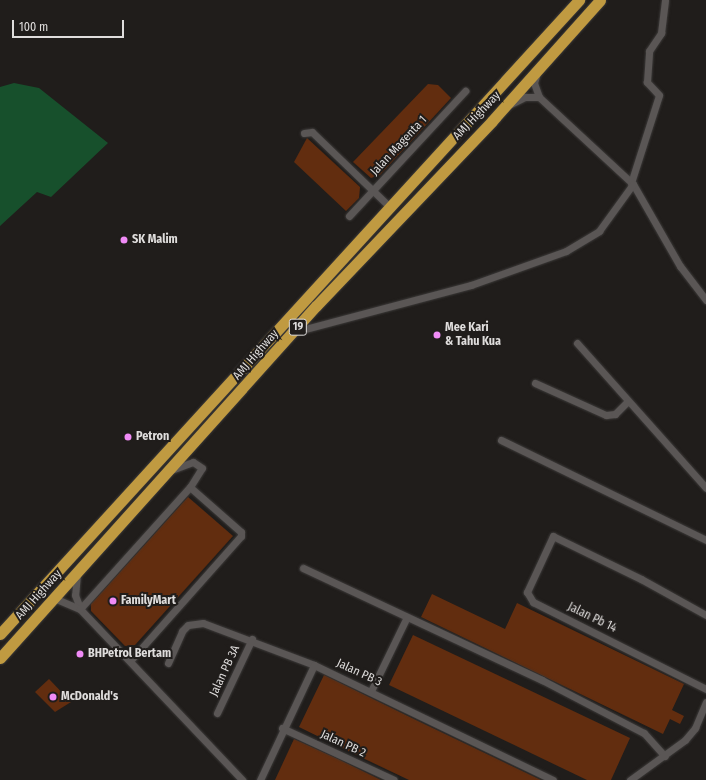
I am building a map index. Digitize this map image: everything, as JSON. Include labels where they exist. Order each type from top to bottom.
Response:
[{"type":"highway","name":"AMJ Highway","points":[[0,634],[389,206],[512,77],[579,0]]},
{"type":"highway","name":"AMJ Highway","points":[[0,658],[171,470],[293,332],[501,111],[600,0]]},
{"type":"street","points":[[293,332],[471,285],[566,251],[598,231],[632,183],[659,95],[647,82],[649,51],[661,33],[665,0]]},
{"type":"street","points":[[537,71],[534,83],[539,96],[632,183],[680,266],[706,300]]},
{"type":"street","name":"Jalan Magenta 1","points":[[349,216],[465,91]]},
{"type":"street","points":[[501,111],[525,97],[539,96]]},
{"type":"street","points":[[304,133],[312,132],[389,206]]},
{"type":"street","points":[[577,343],[706,488]]},
{"type":"street","points":[[535,383],[606,415],[615,414],[628,401]]},
{"type":"street","points":[[501,440],[706,540]]},
{"type":"street","points":[[80,608],[190,488],[201,472],[199,465],[189,462],[171,470]]},
{"type":"street","points":[[130,661],[241,536],[241,532],[190,488]]},
{"type":"street","name":"Jalan Pb 14","points":[[706,615],[641,579],[553,536],[528,588],[529,598],[533,602],[706,689]]},
{"type":"street","points":[[303,568],[644,733],[665,756]]},
{"type":"street","points":[[77,573],[75,595],[80,608],[242,780]]},
{"type":"street","points":[[54,598],[80,608]]},
{"type":"street","points":[[371,691],[407,617]]},
{"type":"street","name":"Jalan PB 3","points":[[168,663],[182,631],[195,623],[252,639],[371,691],[553,780]]},
{"type":"street","name":"Jalan PB 3A","points":[[217,713],[252,639]]},
{"type":"street","points":[[260,780],[282,728],[314,665]]},
{"type":"street","points":[[630,780],[665,756],[695,728],[706,702]]},
{"type":"street","name":"Jalan PB 2","points":[[282,728],[394,780]]},
{"type":"green space","points":[[14,83],[39,88],[108,143],[51,197],[37,192],[0,226],[0,87]]},
{"type":"building","points":[[428,84],[438,85],[451,98],[380,175],[371,178],[353,162]]},
{"type":"building","points":[[307,138],[360,187],[359,198],[346,211],[294,162]]},
{"type":"building","points":[[188,497],[233,536],[135,645],[125,646],[91,611],[91,604]]},
{"type":"building","points":[[432,594],[505,629],[517,603],[684,684],[672,710],[684,716],[680,724],[670,719],[663,734],[421,617]]},
{"type":"building","points":[[413,635],[630,738],[611,780],[587,780],[389,685]]},
{"type":"building","points":[[324,675],[541,780],[409,780],[348,751],[299,727]]},
{"type":"building","name":"McDonald's","points":[[49,679],[71,702],[55,712],[35,692]]},
{"type":"building","points":[[294,739],[338,759],[381,780],[275,780]]},
{"type":"place","name":"SK Malim","points":[[124,240]]},
{"type":"place","name":"Mee Kari & Tahu Kua","points":[[437,335]]},
{"type":"place","name":"Petron","points":[[128,437]]},
{"type":"place","name":"FamilyMart","points":[[113,601]]},
{"type":"place","name":"BHPetrol Bertam","points":[[80,654]]},
{"type":"place","name":"McDonald's","points":[[53,697]]}]
